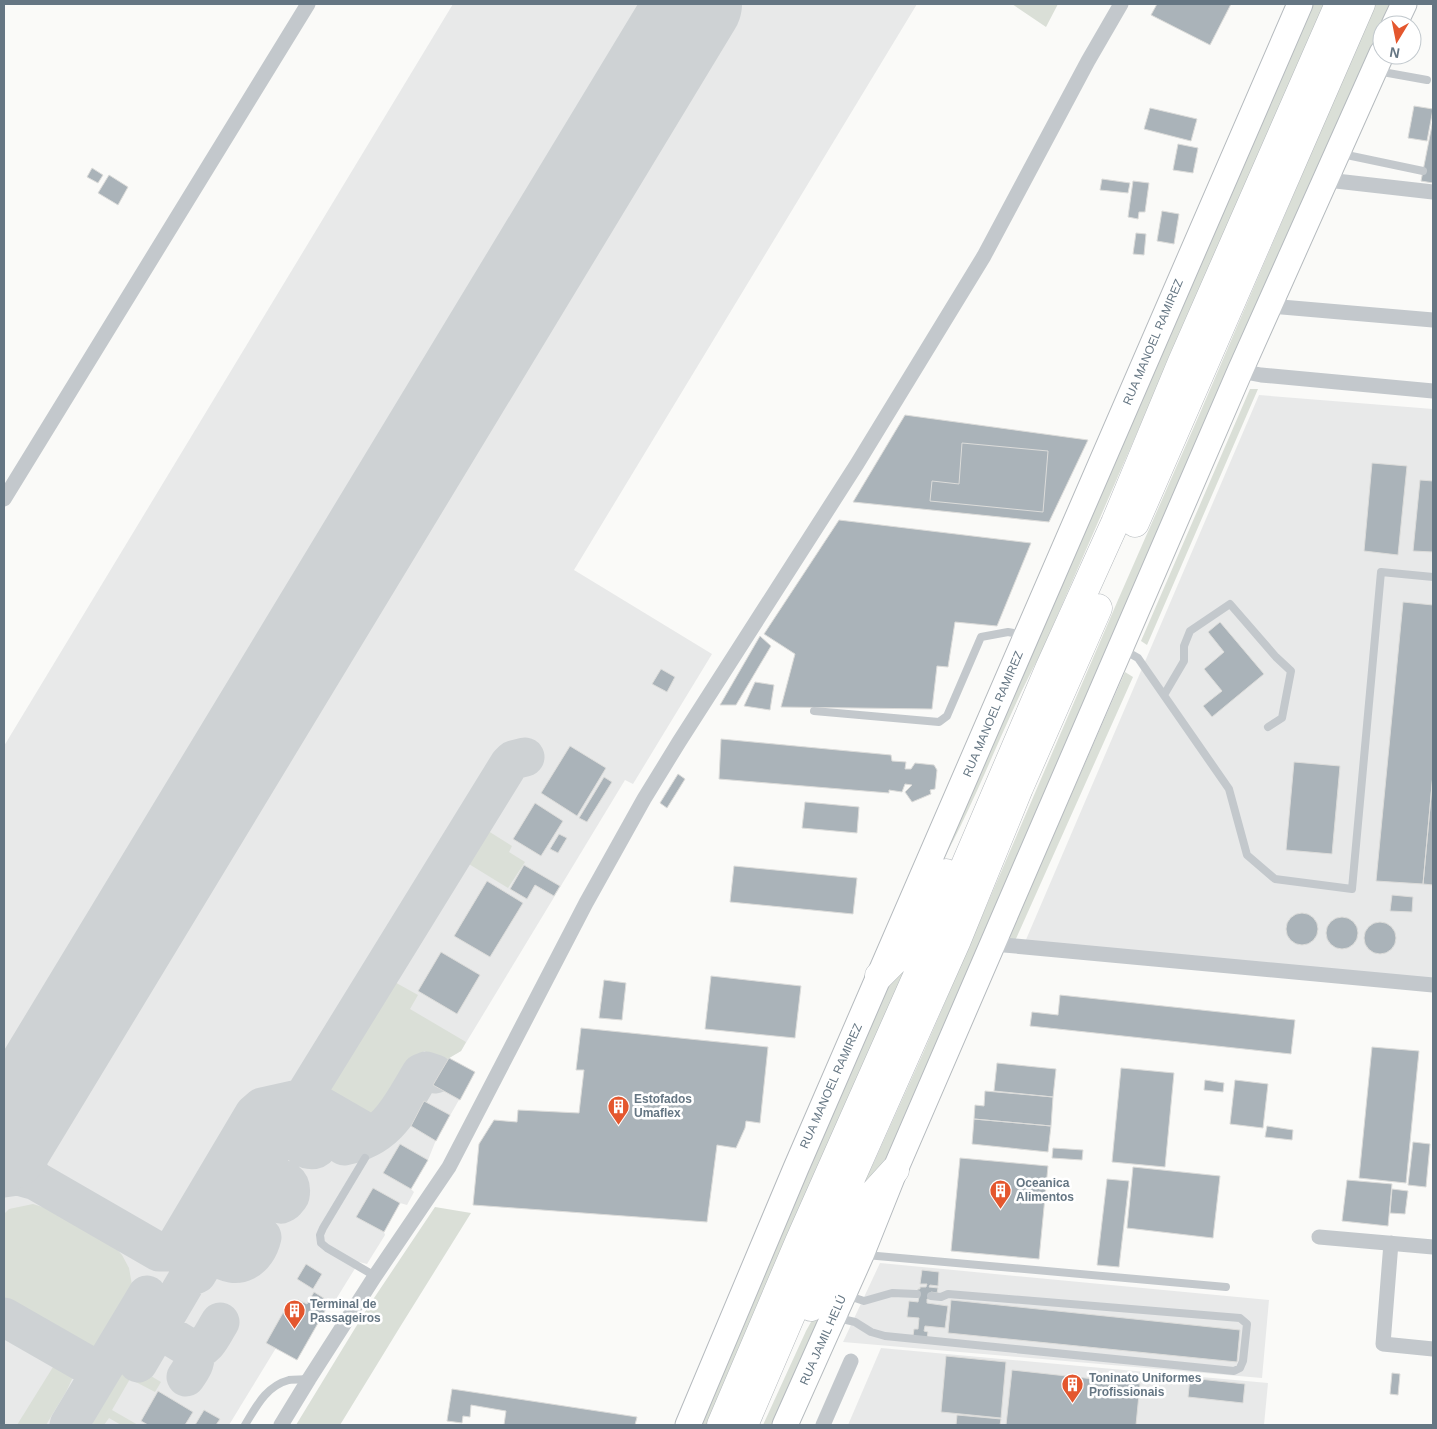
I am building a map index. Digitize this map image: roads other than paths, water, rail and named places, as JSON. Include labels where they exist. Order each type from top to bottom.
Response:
[{"type":"highway","points":[[721,1425],[1049,670],[1115,523],[1182,362],[1339,4]]},
{"type":"highway","points":[[744,1425],[819,1250],[957,940],[1023,780],[1361,4]]},
{"type":"highway","points":[[879,976],[894,961],[941,881],[959,848],[1010,729],[1049,670]]},
{"type":"highway","points":[[763,1381],[774,1372],[875,1192],[895,1170]]},
{"type":"main road","name":"RUA MANOEL RAMIREZ","points":[[688,1425],[796,1168],[1300,4]]},
{"type":"main road","name":"RUA JAMIL HELÚ","points":[[785,1425],[861,1255],[895,1170],[1240,371],[1327,180],[1377,65]]},
{"type":"street","points":[[4,499],[308,4]]},
{"type":"street","points":[[281,1425],[375,1276],[449,1167],[586,903],[644,799],[857,464],[979,264],[1088,60],[1121,4]]},
{"type":"street","points":[[1327,180],[1433,192]]},
{"type":"street","points":[[1269,306],[1433,320]]},
{"type":"street","points":[[1240,371],[1261,375],[1433,391]]},
{"type":"street","points":[[993,944],[1433,985]]},
{"type":"street","points":[[1319,1237],[1433,1247]]},
{"type":"street","points":[[1391,1243],[1383,1344],[1433,1348]]},
{"type":"street","points":[[823,1425],[851,1361]]},
{"type":"lane","points":[[1386,65],[1427,80]]},
{"type":"lane","points":[[1338,152],[1354,158],[1423,171]]},
{"type":"lane","points":[[1121,648],[1138,658],[1229,789],[1247,855],[1275,879],[1352,889],[1381,572],[1433,576]]},
{"type":"lane","points":[[1164,695],[1184,661],[1184,646],[1190,631],[1230,604],[1276,657],[1291,671],[1282,718],[1268,727]]},
{"type":"lane","points":[[814,711],[939,722],[948,716],[981,637],[1008,632],[1026,635]]},
{"type":"lane","points":[[365,1158],[320,1235],[321,1243],[327,1248],[375,1276]]},
{"type":"lane","points":[[861,1255],[1226,1288]]},
{"type":"lane","points":[[843,1294],[864,1301],[892,1293],[917,1294]]},
{"type":"lane","points":[[833,1317],[855,1322],[870,1332],[885,1336],[1234,1371],[1240,1368],[1243,1361],[1247,1324],[1240,1318],[948,1294],[941,1297],[931,1296]]},
{"type":"lane","points":[[245,1425],[261,1398],[273,1388],[288,1380],[309,1379]]},
{"type":"place","name":"Estofados Umaflex","points":[[618,1125]]},
{"type":"place","name":"Oceanica Alimentos","points":[[1000,1209]]},
{"type":"place","name":"Terminal de Passageiros","points":[[294,1330]]},
{"type":"place","name":"Toninato Uniformes Profissionais","points":[[1073,1404]]}]
